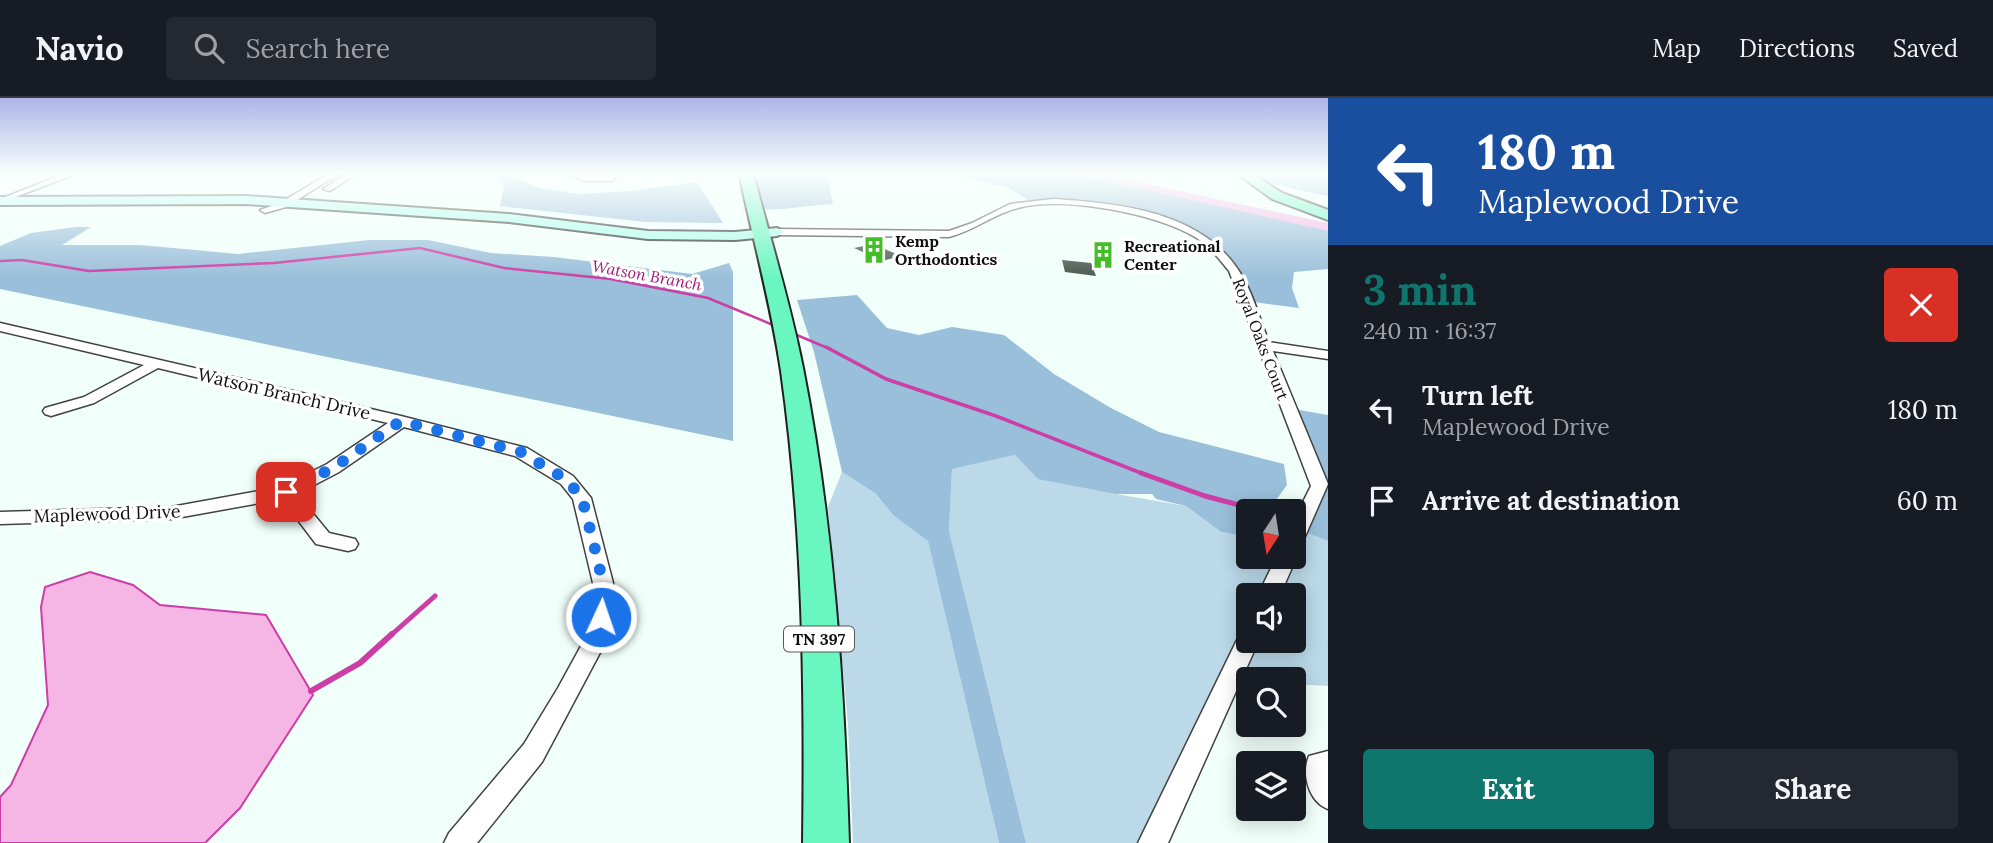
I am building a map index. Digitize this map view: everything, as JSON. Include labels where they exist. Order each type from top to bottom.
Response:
[{"type":"main road","points":[[373,208],[509,218],[622,233],[712,236],[767,232]]},
{"type":"main road","name":"TN 397","points":[[758,208],[767,232],[776,296],[792,369],[813,527],[826,843]]},
{"type":"main road","points":[[1308,208],[1328,215]]},
{"type":"street","points":[[265,210],[274,208]]},
{"type":"street","name":"Royal Oaks Court","points":[[767,232],[949,234],[977,227],[1010,208]]},
{"type":"street","name":"Royal Oaks Court","points":[[1100,208],[1131,212],[1198,234],[1219,251],[1234,271],[1320,486],[1306,516]]},
{"type":"street","name":"Watson Branch Drive","points":[[0,327],[401,421],[521,452],[567,480],[582,498],[603,583],[601,617],[592,646],[533,753],[459,843]]},
{"type":"street","points":[[1264,349],[1328,355]]},
{"type":"street","points":[[1264,349],[1328,363]]},
{"type":"street","points":[[51,411],[89,401],[156,364]]},
{"type":"street","name":"Maplewood Drive","points":[[0,517],[171,513],[286,492],[333,468],[401,421]]},
{"type":"street","points":[[286,492],[323,539],[348,544]]},
{"type":"street","points":[[1153,843],[1242,653]]},
{"type":"street","points":[[1328,763],[1318,765],[1321,784],[1328,796]]},
{"type":"shaded area","points":[[516,208],[713,208],[723,223],[645,222]]},
{"type":"shaded area","points":[[757,208],[790,208],[776,209]]},
{"type":"shaded area","points":[[1100,208],[1239,208],[1328,227],[1328,269],[1294,272],[1292,288],[1299,308],[1246,301],[1234,271],[1198,234],[1131,212]]},
{"type":"shaded area","points":[[91,227],[62,245],[140,245],[238,254],[369,240],[428,240],[491,253],[554,257],[692,274],[729,263],[733,272],[733,441],[0,289],[0,246],[31,233]]},
{"type":"shaded area","points":[[857,295],[887,328],[919,335],[952,327],[1004,335],[1054,374],[1111,408],[1159,432],[1284,464],[1287,485],[1277,499],[1236,499],[1236,535],[1221,532],[1186,506],[1156,499],[1152,494],[1116,494],[1038,479],[1015,455],[952,469],[949,531],[1026,843],[999,843],[928,541],[893,515],[875,493],[842,472],[814,352],[797,300]]},
{"type":"shaded area","points":[[1288,408],[1328,415],[1328,541],[1306,533],[1306,515],[1320,486]]},
{"type":"shaded area","points":[[1015,455],[1116,494],[1186,506],[1221,532],[1236,535],[1236,569],[1306,569],[1306,533],[1328,541],[1328,686],[1306,685],[1306,667],[1236,667],[1236,681],[1228,681],[1153,843],[1026,843],[949,531],[952,469]]},
{"type":"shaded area","points":[[842,472],[875,493],[893,515],[928,540],[999,843],[853,843],[848,725],[828,507]]},
{"type":"shaded area","points":[[90,572],[133,585],[160,605],[266,615],[313,695],[240,808],[205,843],[0,843],[0,797],[11,785],[48,705],[41,607],[45,587]]},
{"type":"building","name":"Kemp Orthodontics","points":[[873,244],[901,256],[882,261],[854,248]]},
{"type":"building","points":[[1062,260],[1091,263],[1096,276],[1065,272]]},
{"type":"waterway","points":[[1239,208],[1328,227]]},
{"type":"waterway","name":"Watson Branch","points":[[0,261],[22,260],[89,271],[274,263],[420,248],[504,268],[611,279],[708,298],[778,327]]},
{"type":"waterway","name":"Watson Branch","points":[[792,333],[829,348]]},
{"type":"waterway","name":"Watson Branch","points":[[829,348],[886,379],[996,416],[1146,475]]},
{"type":"waterway","name":"Watson Branch","points":[[1141,473],[1236,504]]},
{"type":"waterway","points":[[390,636],[435,596]]},
{"type":"waterway","points":[[311,691],[360,663],[392,634]]},
{"type":"place","name":"Kemp Orthodontics","points":[[874,250]]},
{"type":"place","name":"Recreational Center","points":[[1103,255]]},
{"type":"route","points":[[286,492],[333,468],[401,421],[521,452],[567,480],[582,498],[603,583],[601,617]]}]
